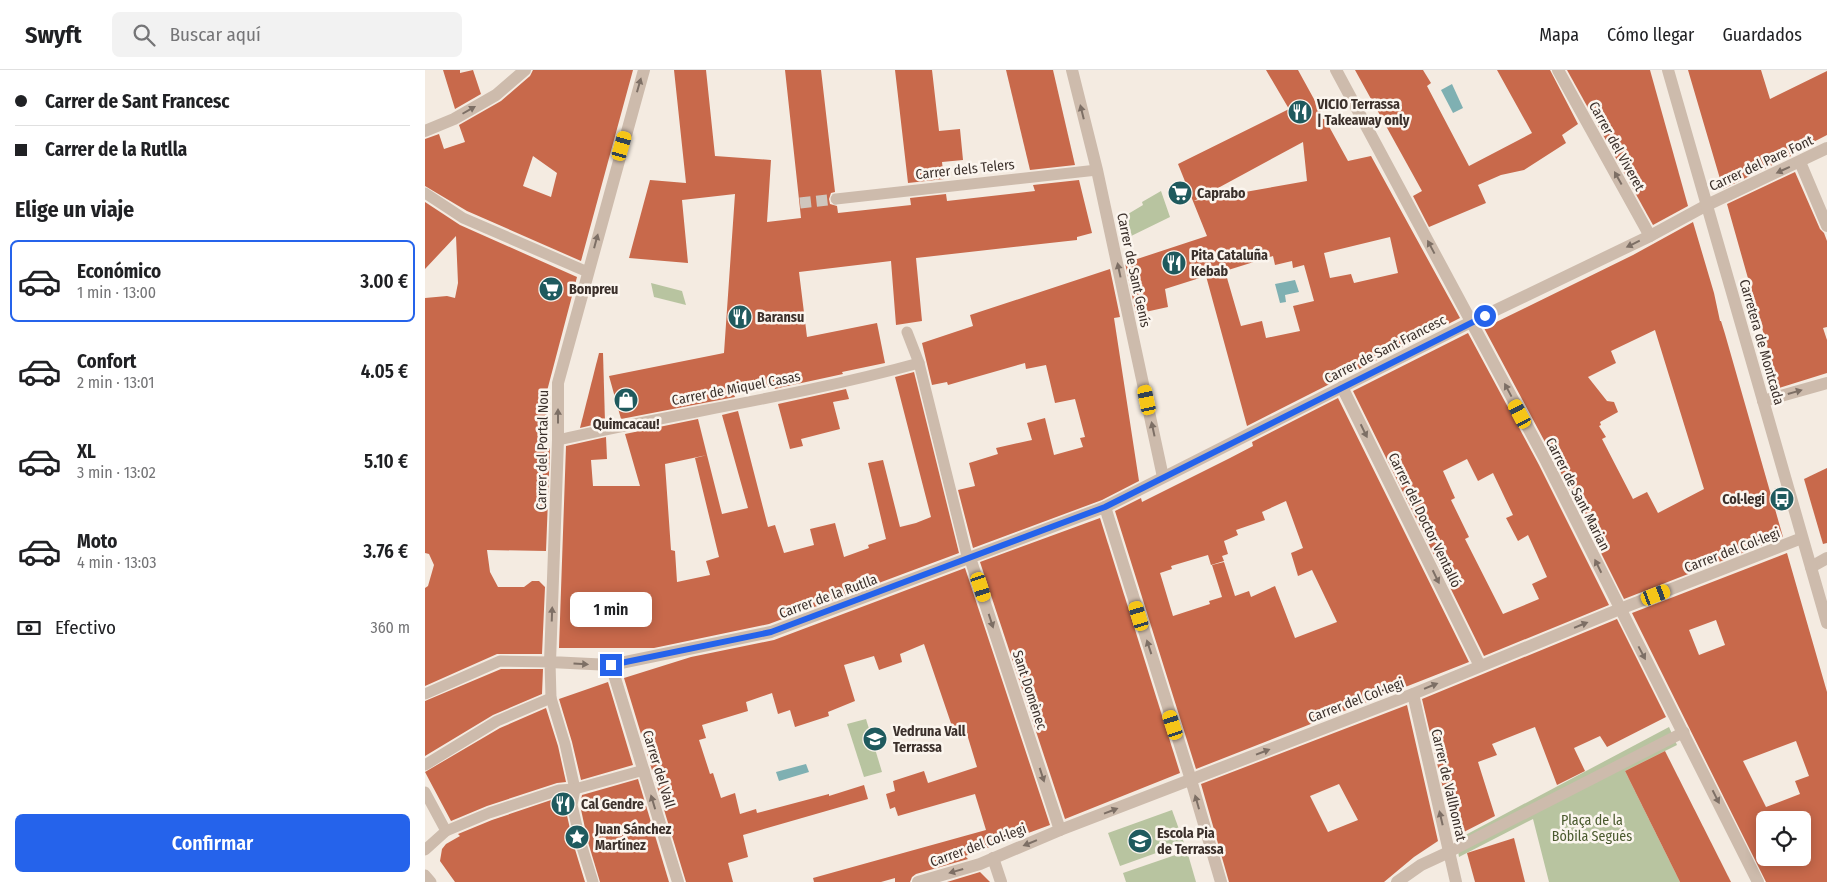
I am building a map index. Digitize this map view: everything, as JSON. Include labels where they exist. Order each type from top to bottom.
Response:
[{"type":"street","points":[[425,131],[454,119],[496,95],[525,70]]},
{"type":"street","name":"Carrer del Portal Nou","points":[[550,662],[558,440],[558,383],[643,70]]},
{"type":"street","name":"Carrer de Sant Genís","points":[[1072,70],[1097,170],[1163,477]]},
{"type":"street","name":"Carrer de Sant Marian","points":[[1335,70],[1546,461],[1758,882]]},
{"type":"street","name":"Carrer del Viveret","points":[[1558,70],[1650,236]]},
{"type":"street","name":"Carretera de Montcada","points":[[1668,70],[1827,622]]},
{"type":"street","name":"Carrer del Pare Font","points":[[1707,205],[1827,148]]},
{"type":"street","points":[[1800,162],[1827,226]]},
{"type":"street","name":"Carrer dels Telers","points":[[836,198],[1097,170]]},
{"type":"street","points":[[425,194],[463,218],[588,271]]},
{"type":"street","name":"Carrer de Sant Francesc","points":[[1105,507],[1471,322],[1650,236],[1707,205]]},
{"type":"street","points":[[907,332],[919,363],[967,556],[970,558]]},
{"type":"street","name":"Carrer de Miquel Casas","points":[[558,440],[828,386],[919,363]]},
{"type":"street","points":[[1763,401],[1827,383]]},
{"type":"street","name":"Carrer del Doctor Ventalló","points":[[1342,387],[1480,666]]},
{"type":"street","points":[[1105,507],[1221,882]]},
{"type":"street","name":"Carrer de la Rutlla","points":[[550,662],[611,665],[771,632],[1105,507]]},
{"type":"street","name":"Carrer del Col·legi","points":[[918,882],[980,864],[1063,829],[1413,694],[1619,609],[1802,538]]},
{"type":"street","name":"Sant Domènec","points":[[970,558],[1063,829]]},
{"type":"street","points":[[1811,567],[1827,558]]},
{"type":"street","points":[[425,694],[500,661],[550,662],[551,698],[565,744],[575,789],[572,805],[581,844],[593,882]]},
{"type":"street","name":"Carrer del Vall","points":[[611,665],[678,882]]},
{"type":"street","name":"Carrer de Vallhonrat","points":[[1413,694],[1456,882]]},
{"type":"street","points":[[425,765],[497,721],[551,698]]},
{"type":"street","points":[[1397,882],[1421,865],[1683,732]]},
{"type":"street","points":[[425,850],[446,831],[489,813],[559,790],[575,789],[644,770]]},
{"type":"street","points":[[425,792],[446,831]]},
{"type":"street","points":[[993,858],[1001,882]]},
{"type":"street","points":[[425,875],[431,882]]},
{"type":"green space","points":[[1161,191],[1170,217],[1125,239],[1128,214],[1143,205],[1142,202]]},
{"type":"green space","points":[[651,283],[682,291],[686,305],[654,297]]},
{"type":"green space","points":[[866,719],[882,772],[864,777],[847,724]]},
{"type":"green space","name":"Plaça de la Bòbila Segués","points":[[1669,727],[1677,745],[1625,771],[1680,882],[1549,882],[1533,819],[1459,857],[1456,840]]},
{"type":"green space","points":[[1172,810],[1184,843],[1120,866],[1108,833]]},
{"type":"green space","points":[[1187,851],[1196,882],[1126,882],[1123,873]]},
{"type":"water","points":[[1452,84],[1463,108],[1453,113],[1441,90]]},
{"type":"water","points":[[1295,280],[1299,292],[1285,295],[1286,302],[1280,303],[1275,284]]},
{"type":"water","points":[[806,764],[809,772],[779,781],[776,772]]},
{"type":"building","points":[[443,70],[460,70],[460,73],[473,70],[481,94],[455,109]]},
{"type":"building","points":[[533,70],[633,70],[581,261],[467,211],[425,186],[425,139],[439,134],[444,149],[465,142],[459,125],[501,101],[530,76]],"holes":[[[533,156],[557,173],[551,197],[523,186]]]},
{"type":"building","points":[[674,70],[706,70],[715,156],[771,160],[767,222],[801,218],[785,70],[821,70],[835,192],[831,193],[829,199],[830,204],[837,206],[838,213],[911,205],[910,198],[946,194],[947,201],[1035,191],[1033,185],[1079,180],[1092,233],[1077,237],[1077,240],[916,258],[922,321],[896,325],[891,261],[799,272],[807,337],[877,323],[885,363],[775,389],[774,386],[734,394],[735,397],[621,419],[609,376],[724,353],[735,194],[682,200],[688,263],[629,258],[650,180],[686,183]]},
{"type":"building","points":[[895,70],[932,70],[939,131],[960,129],[963,160],[942,162],[944,179],[908,183]]},
{"type":"building","points":[[1006,70],[1053,70],[1075,165],[1030,170]]},
{"type":"building","points":[[1266,70],[1298,70],[1348,161],[1371,156],[1460,318],[1247,426],[1206,276],[1165,289],[1168,307],[1136,314],[1125,263],[1207,236],[1178,164],[1289,109]],"holes":[[[1303,142],[1307,181],[1194,201]],[[1390,237],[1398,273],[1354,283],[1351,274],[1330,278],[1324,253]],[[1273,256],[1275,265],[1292,261],[1293,268],[1304,265],[1314,301],[1293,306],[1300,331],[1266,338],[1262,321],[1241,326],[1225,271]]]},
{"type":"building","points":[[1355,70],[1423,70],[1431,83],[1427,86],[1469,166],[1532,133],[1497,70],[1550,70],[1578,124],[1562,135],[1566,143],[1524,170],[1501,175],[1478,185],[1486,203],[1429,227],[1413,196],[1422,191]]},
{"type":"building","points":[[1567,70],[1650,70],[1688,206],[1653,225]]},
{"type":"building","points":[[1688,70],[1761,70],[1770,99],[1827,71],[1827,135],[1790,154],[1791,156],[1723,189]]},
{"type":"building","points":[[1795,172],[1827,241],[1827,327],[1823,328],[1827,340],[1827,373],[1779,388],[1727,204]]},
{"type":"building","points":[[425,202],[460,225],[577,277],[547,391],[546,449],[550,448],[546,551],[487,550],[490,572],[498,587],[524,587],[532,581],[539,581],[545,587],[542,654],[497,654],[425,686],[425,588],[428,586],[434,565],[429,554],[425,553],[425,298],[447,296],[455,298],[458,283],[456,236],[425,269]]},
{"type":"building","points":[[1693,222],[1783,537],[1624,599],[1553,457],[1484,328],[1633,255]],"holes":[[[1655,330],[1704,489],[1658,513],[1647,492],[1633,499],[1602,439],[1606,437],[1599,426],[1601,425],[1600,422],[1618,412],[1614,402],[1607,401],[1588,377],[1616,363],[1611,351]]]},
{"type":"building","points":[[1110,269],[1120,317],[1114,318],[1139,481],[1102,500],[973,548],[958,490],[975,486],[969,463],[998,454],[996,448],[1032,440],[1027,423],[1045,418],[1054,455],[1083,447],[1080,438],[1085,437],[1075,399],[1055,403],[1046,365],[1026,369],[1025,363],[948,385],[947,382],[932,385],[922,343],[973,326],[970,315]]},
{"type":"building","points":[[1468,333],[1539,465],[1609,605],[1484,656],[1353,391]],"holes":[[[1467,459],[1478,481],[1493,473],[1513,515],[1506,518],[1518,541],[1528,535],[1547,577],[1532,584],[1539,599],[1503,614],[1465,539],[1469,537],[1451,500],[1455,498],[1443,471]]]},
{"type":"building","points":[[599,353],[603,353],[605,422],[580,428]]},
{"type":"building","points":[[914,372],[959,553],[769,624],[654,648],[559,648],[566,446],[606,437],[607,459],[591,460],[593,486],[640,486],[625,434],[698,419],[722,514],[748,508],[722,415],[738,411],[768,527],[775,525],[784,553],[814,545],[810,529],[835,523],[844,557],[869,548],[868,545],[886,539],[868,463],[883,460],[900,527],[931,517],[895,377]],"holes":[[[707,455],[695,458],[719,557],[706,561],[710,575],[677,582],[675,551],[671,550],[665,464]]]},
{"type":"building","points":[[846,389],[849,399],[833,402],[840,429],[801,439],[803,446],[790,449],[778,404]]},
{"type":"building","points":[[1338,398],[1469,662],[1196,769],[1115,511],[1141,498],[1142,502],[1230,458],[1253,446],[1252,442]],"holes":[[[1286,501],[1303,548],[1291,553],[1298,576],[1312,570],[1337,622],[1295,638],[1275,586],[1251,597],[1249,591],[1235,596],[1224,562],[1212,565],[1222,597],[1209,601],[1210,604],[1173,616],[1160,573],[1172,569],[1171,566],[1208,555],[1211,565],[1224,561],[1222,556],[1228,554],[1224,541],[1238,535],[1236,530],[1265,520],[1262,512]]]},
{"type":"building","points":[[1827,468],[1827,543],[1823,544],[1804,479]]},
{"type":"building","points":[[1100,518],[1180,773],[1065,819],[980,562]]},
{"type":"building","points":[[1787,553],[1827,692],[1827,882],[1766,882],[1758,866],[1811,866],[1811,811],[1756,811],[1756,862],[1632,613]],"holes":[[[1716,620],[1725,645],[1699,655],[1689,630]],[[1796,741],[1809,776],[1795,781],[1800,794],[1766,807],[1743,761]]]},
{"type":"building","points":[[965,568],[1050,825],[965,856],[968,859],[916,874],[910,882],[895,882],[895,878],[881,882],[814,882],[813,878],[986,830],[975,794],[898,816],[895,807],[890,809],[886,794],[895,791],[893,781],[924,771],[928,783],[977,767],[966,731],[955,735],[924,644],[900,654],[902,662],[879,670],[874,656],[844,665],[855,701],[828,712],[829,716],[795,727],[790,710],[778,714],[772,693],[746,702],[748,711],[702,725],[706,738],[699,740],[710,774],[713,773],[721,798],[735,793],[740,814],[756,809],[757,813],[829,794],[829,796],[864,785],[868,799],[743,835],[748,857],[728,863],[733,882],[686,882],[624,678],[691,657],[774,640]]},
{"type":"building","points":[[1617,619],[1666,717],[1607,747],[1600,736],[1574,748],[1585,771],[1557,785],[1535,727],[1492,744],[1497,755],[1478,762],[1495,816],[1458,835],[1456,828],[1453,831],[1422,699]]},
{"type":"building","points":[[501,669],[543,669],[542,694],[493,715],[425,756],[425,701]]},
{"type":"building","points":[[608,682],[633,765],[581,780],[559,699]]},
{"type":"building","points":[[1407,705],[1438,841],[1414,857],[1384,882],[1229,882],[1201,784]],"holes":[[[1339,784],[1358,820],[1328,832],[1310,796]]]},
{"type":"building","points":[[546,708],[558,746],[566,782],[557,783],[487,806],[451,821],[425,772],[500,728]]},
{"type":"building","points":[[1665,751],[1731,882],[1680,882],[1625,771]]},
{"type":"building","points":[[638,779],[669,882],[600,882],[588,842],[580,805],[582,795]]},
{"type":"building","points":[[560,797],[566,797],[565,807],[585,882],[455,882],[440,861],[442,849],[446,844],[460,836],[458,834],[492,820]]},
{"type":"building","points":[[1514,838],[1525,882],[1475,882],[1467,853]]},
{"type":"building","points":[[980,872],[990,882],[947,882]]},
{"type":"tunnel","points":[[800,203],[836,199]]},
{"type":"place","name":"VICIO Terrassa | Takeaway only","points":[[1300,112]]},
{"type":"place","name":"Caprabo","points":[[1180,193]]},
{"type":"place","name":"Pita Cataluña Kebab","points":[[1174,263]]},
{"type":"place","name":"Bonpreu","points":[[551,289]]},
{"type":"place","name":"Baransu","points":[[740,317]]},
{"type":"place","name":"Quimcacau!","points":[[626,400]]},
{"type":"place","name":"Col·legi","points":[[1782,499]]},
{"type":"place","name":"Vedruna Vall Terrassa","points":[[875,739]]},
{"type":"place","name":"Cal Gendre","points":[[563,804]]},
{"type":"place","name":"Juan Sánchez Martínez","points":[[577,837]]},
{"type":"place","name":"Escola Pia de Terrassa","points":[[1140,841]]},
{"type":"route","points":[[611,665],[771,632],[1105,507],[1485,316]]}]
